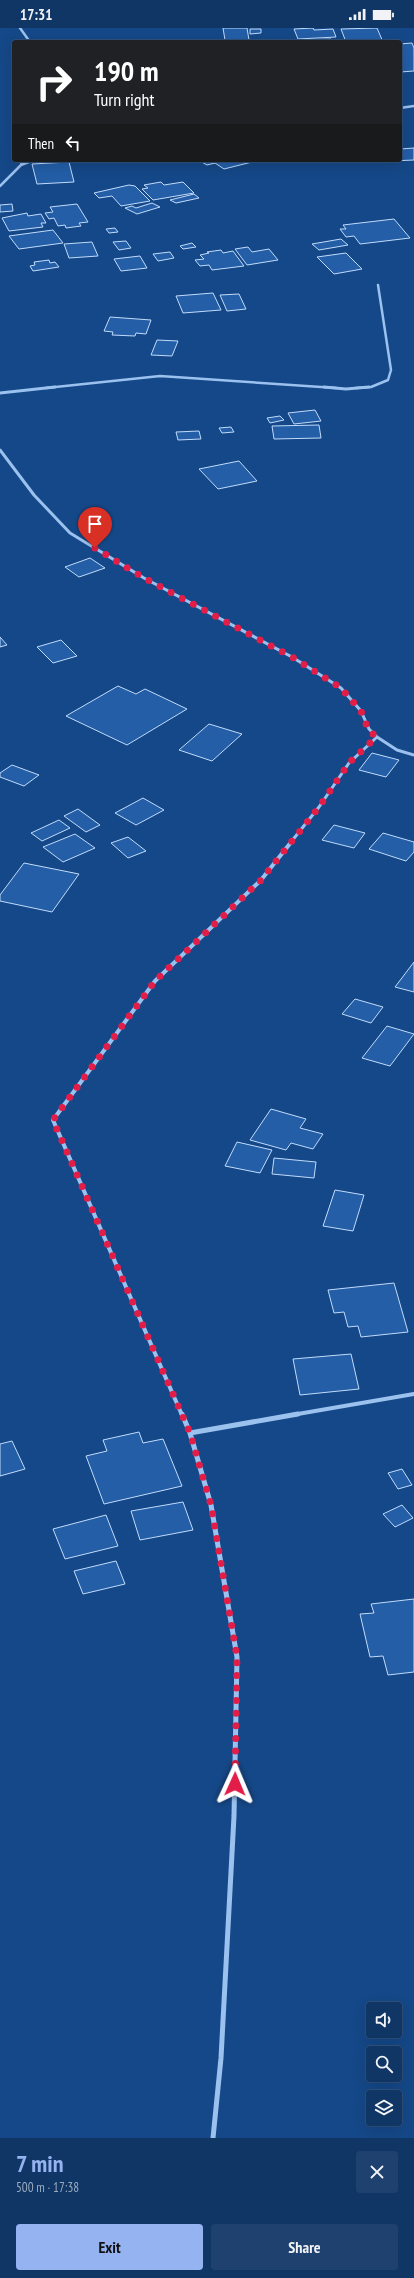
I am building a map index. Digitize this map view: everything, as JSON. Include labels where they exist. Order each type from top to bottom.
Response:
[{"type":"street","points":[[20,28],[29,40]]},
{"type":"street","points":[[402,108],[414,106]]},
{"type":"street","points":[[0,186],[22,162]]},
{"type":"street","points":[[21,165],[29,162]]},
{"type":"street","points":[[0,393],[160,376],[212,378],[346,389],[371,387],[388,380],[391,370],[378,285]]},
{"type":"street","points":[[0,450],[34,495],[70,533],[144,578],[292,657],[341,688],[361,711],[368,729],[376,737],[397,750],[414,755]]},
{"type":"street","points":[[213,2138],[222,2058],[234,1816],[237,1657],[211,1505],[190,1433],[53,1120],[155,981],[261,880],[319,807],[349,763],[376,737]]},
{"type":"street","points":[[190,1433],[414,1394]]},
{"type":"building","points":[[223,28],[247,28],[249,40],[225,40]]},
{"type":"building","points":[[313,28],[314,30],[333,29],[336,37],[298,39],[294,29]]},
{"type":"building","points":[[377,28],[382,40],[345,40],[341,29]]},
{"type":"building","points":[[250,29],[261,29],[261,33],[250,34]]},
{"type":"building","points":[[331,39],[332,40],[300,40]]},
{"type":"building","points":[[412,43],[414,48],[414,71],[402,72],[402,44]]},
{"type":"building","points":[[414,148],[414,160],[402,161],[402,149]]},
{"type":"building","points":[[69,162],[74,182],[37,184],[32,164]]},
{"type":"building","points":[[202,162],[252,162],[224,169],[215,163],[207,165]]},
{"type":"building","points":[[161,182],[164,185],[183,182],[194,193],[153,200],[142,189],[148,188],[144,185]]},
{"type":"building","points":[[129,185],[135,186],[150,201],[121,206],[112,196],[99,198],[94,193]]},
{"type":"building","points":[[194,194],[199,198],[176,203],[170,200]]},
{"type":"building","points":[[152,203],[160,207],[137,214],[125,208],[132,206],[136,208]]},
{"type":"building","points":[[12,204],[13,211],[0,212],[0,205]]},
{"type":"building","points":[[77,204],[88,222],[79,223],[81,226],[66,228],[65,225],[58,226],[54,218],[49,219],[45,213],[53,212],[50,207]]},
{"type":"building","points":[[27,213],[28,216],[41,214],[46,223],[41,223],[43,227],[9,231],[2,218]]},
{"type":"building","points":[[394,219],[410,238],[360,244],[354,236],[346,237],[340,229],[346,229],[343,225]]},
{"type":"building","points":[[115,228],[118,232],[109,233],[106,229]]},
{"type":"building","points":[[53,230],[63,243],[19,249],[9,236]]},
{"type":"building","points":[[341,239],[348,245],[319,250],[312,244]]},
{"type":"building","points":[[126,241],[131,248],[119,250],[113,242]]},
{"type":"building","points":[[92,242],[98,256],[69,258],[64,244]]},
{"type":"building","points":[[192,243],[196,247],[183,249],[180,246]]},
{"type":"building","points":[[248,247],[252,252],[269,249],[278,260],[247,265],[235,249]]},
{"type":"building","points":[[221,250],[223,253],[233,251],[244,266],[212,270],[209,265],[200,266],[195,260],[204,259],[200,255],[209,253],[207,252]]},
{"type":"building","points":[[170,252],[174,258],[158,261],[153,254]]},
{"type":"building","points":[[346,253],[362,269],[334,274],[317,257]]},
{"type":"building","points":[[140,256],[147,268],[121,271],[114,259]]},
{"type":"building","points":[[49,260],[50,263],[55,262],[59,267],[33,271],[30,266],[35,265],[34,262]]},
{"type":"building","points":[[213,293],[221,310],[183,313],[176,296]]},
{"type":"building","points":[[239,294],[246,309],[227,311],[220,295]]},
{"type":"building","points":[[110,317],[151,320],[146,334],[136,333],[135,336],[112,335],[113,332],[104,331]]},
{"type":"building","points":[[157,340],[178,341],[172,356],[151,355]]},
{"type":"building","points":[[315,410],[321,421],[294,424],[288,413]]},
{"type":"building","points":[[280,416],[284,420],[270,423],[267,418]]},
{"type":"building","points":[[319,425],[321,438],[274,439],[272,426]]},
{"type":"building","points":[[231,427],[234,432],[222,433],[219,428]]},
{"type":"building","points":[[199,431],[201,439],[178,440],[176,432]]},
{"type":"building","points":[[239,461],[257,481],[218,489],[199,469]]},
{"type":"building","points":[[90,558],[105,568],[79,577],[65,567]]},
{"type":"building","points":[[0,637],[7,645],[0,647]]},
{"type":"building","points":[[61,640],[77,656],[53,663],[37,647]]},
{"type":"building","points":[[118,686],[136,694],[145,689],[187,709],[127,745],[66,716]]},
{"type":"building","points":[[209,724],[242,734],[212,761],[179,750]]},
{"type":"building","points":[[372,753],[399,760],[386,777],[359,770]]},
{"type":"building","points":[[12,765],[39,775],[24,786],[0,777],[0,773]]},
{"type":"building","points":[[143,798],[164,810],[136,825],[115,813]]},
{"type":"building","points":[[78,809],[100,825],[86,832],[64,816]]},
{"type":"building","points":[[59,820],[70,828],[42,841],[31,833]]},
{"type":"building","points":[[334,825],[365,833],[354,848],[322,840]]},
{"type":"building","points":[[383,833],[414,842],[414,852],[406,861],[369,849]]},
{"type":"building","points":[[75,834],[95,848],[63,862],[43,847]]},
{"type":"building","points":[[128,837],[146,851],[128,858],[111,843]]},
{"type":"building","points":[[24,863],[79,874],[52,912],[0,901],[0,895]]},
{"type":"building","points":[[414,962],[414,992],[395,987]]},
{"type":"building","points":[[355,999],[383,1007],[371,1023],[342,1014]]},
{"type":"building","points":[[387,1026],[414,1034],[390,1066],[362,1058]]},
{"type":"building","points":[[271,1109],[306,1119],[300,1128],[323,1134],[313,1149],[291,1143],[286,1150],[250,1140]]},
{"type":"building","points":[[237,1142],[272,1150],[260,1173],[225,1166]]},
{"type":"building","points":[[274,1158],[316,1162],[314,1178],[272,1174]]},
{"type":"building","points":[[335,1190],[364,1195],[353,1231],[323,1226]]},
{"type":"building","points":[[394,1283],[408,1332],[361,1337],[358,1326],[348,1327],[344,1312],[334,1313],[328,1290]]},
{"type":"building","points":[[351,1354],[359,1389],[300,1395],[293,1359]]},
{"type":"building","points":[[139,1432],[143,1443],[163,1439],[182,1486],[104,1504],[86,1456],[107,1451],[103,1440]]},
{"type":"building","points":[[12,1441],[25,1469],[0,1476],[0,1444]]},
{"type":"building","points":[[402,1469],[412,1485],[398,1489],[388,1473]]},
{"type":"building","points":[[183,1502],[193,1530],[140,1540],[131,1511]]},
{"type":"building","points":[[402,1505],[413,1518],[395,1527],[383,1514]]},
{"type":"building","points":[[106,1515],[118,1546],[65,1559],[53,1529]]},
{"type":"building","points":[[116,1561],[125,1584],[83,1594],[74,1571]]},
{"type":"building","points":[[414,1599],[414,1672],[388,1675],[383,1656],[370,1657],[360,1614],[374,1613],[371,1604]]},
{"type":"route","points":[[95,548],[144,578],[292,657],[341,688],[361,711],[368,729],[376,737],[349,763],[319,807],[261,880],[155,981],[53,1120],[190,1433],[211,1505],[237,1657],[235,1784]]}]
